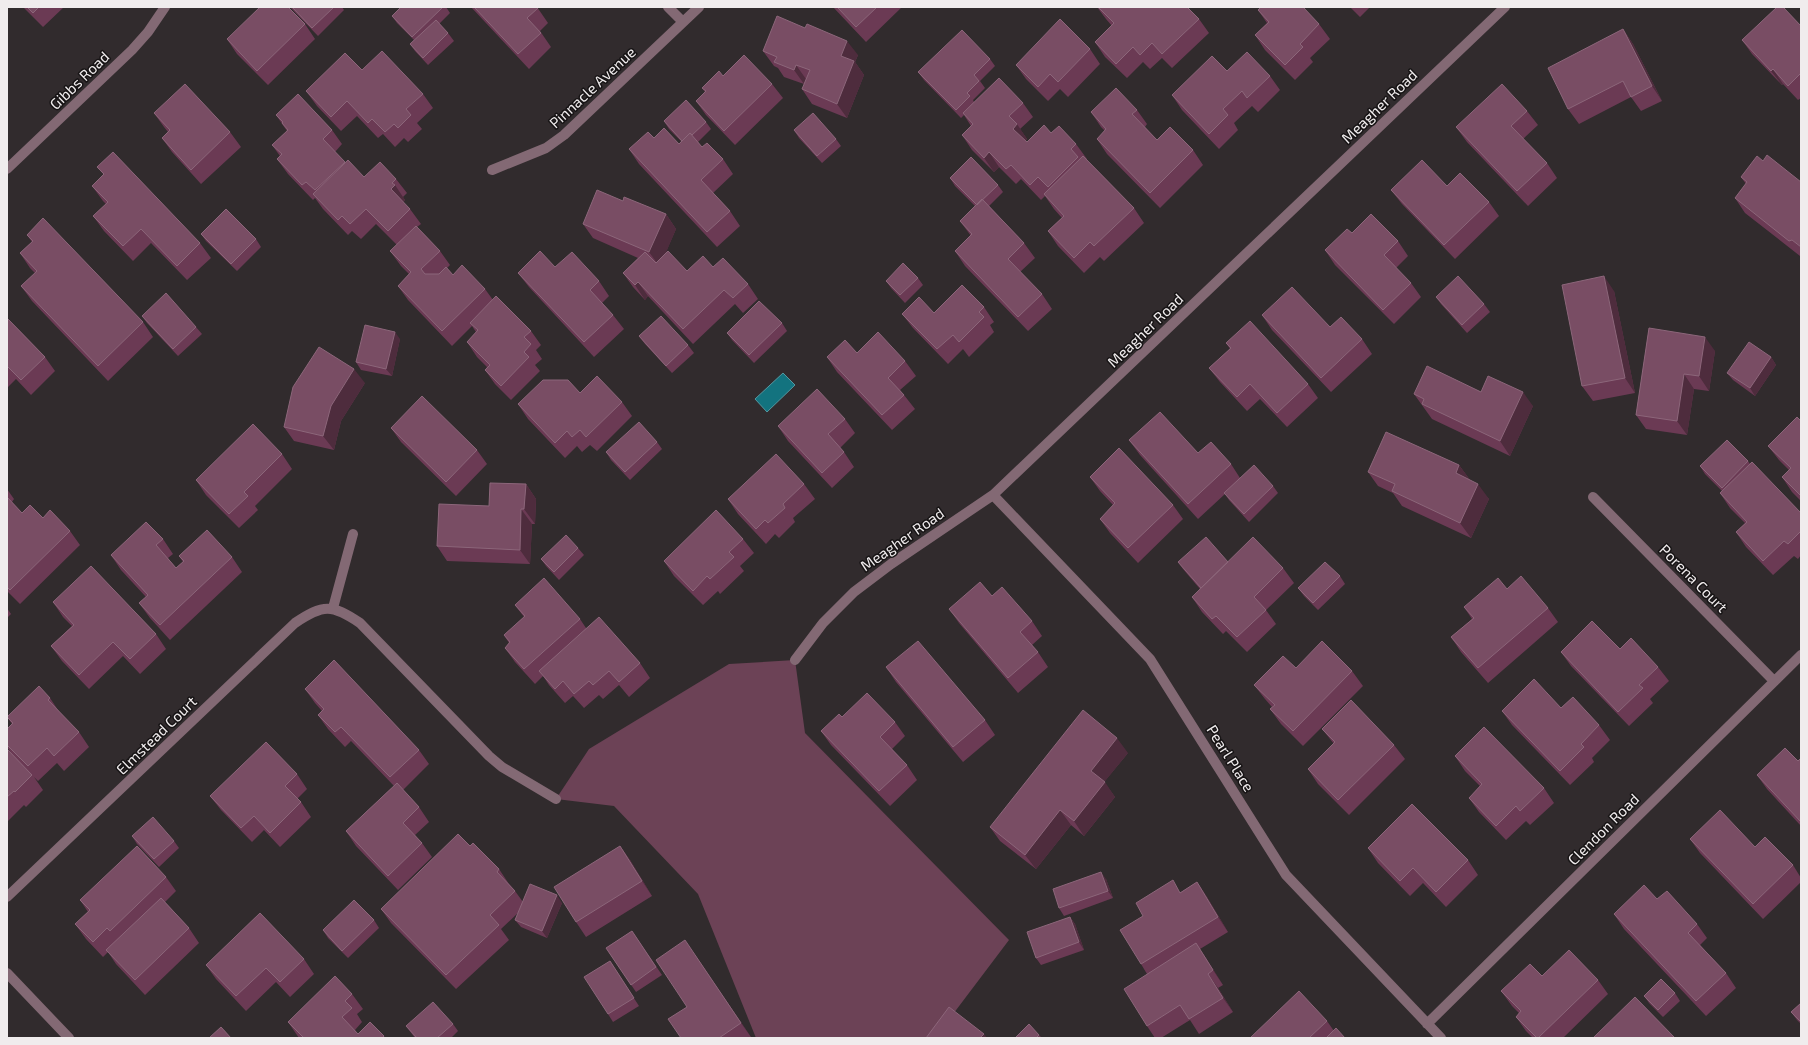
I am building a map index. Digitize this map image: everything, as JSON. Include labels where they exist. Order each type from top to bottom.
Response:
[{"type":"street","name":"Gibbs Road","points":[[7,169],[132,50],[148,32],[165,7]]},
{"type":"street","points":[[668,7],[683,22]]},
{"type":"street","name":"Pinnacle Avenue","points":[[492,170],[546,148],[564,135],[699,7]]},
{"type":"street","name":"Meagher Road","points":[[795,660],[823,623],[854,592],[891,564],[993,495],[1505,7]]},
{"type":"street","name":"Pearl Place","points":[[993,495],[1150,659],[1286,875],[1441,1038]]},
{"type":"street","name":"Porena Court","points":[[1592,497],[1774,681]]},
{"type":"street","points":[[353,534],[333,608],[360,623],[489,756],[502,767],[556,799]]},
{"type":"street","name":"Elmstead Court","points":[[7,897],[295,623],[309,613],[322,609],[333,608]]},
{"type":"street","name":"Clendon Road","points":[[1427,1024],[1801,655]]},
{"type":"street","points":[[7,973],[69,1038]]},
{"type":"shaded area","points":[[795,660],[805,733],[1009,940],[935,1038],[756,1038],[698,894],[614,806],[556,799],[589,749],[729,664]]},
{"type":"water","points":[[783,373],[795,385],[767,412],[755,399]]},
{"type":"building","points":[[27,7],[39,7],[33,13]]},
{"type":"building","points":[[260,7],[288,7],[305,24],[257,71],[227,39]]},
{"type":"building","points":[[292,7],[334,7],[312,28]]},
{"type":"building","points":[[401,7],[443,7],[412,37],[392,16]]},
{"type":"building","points":[[474,7],[537,7],[538,8],[527,18],[541,33],[518,54]]},
{"type":"building","points":[[837,7],[877,7],[856,27]]},
{"type":"building","points":[[1098,7],[1187,7],[1199,19],[1162,54],[1152,43],[1140,55],[1133,47],[1116,64],[1095,42],[1114,23]]},
{"type":"building","points":[[1261,7],[1303,7],[1319,24],[1300,44],[1303,47],[1285,65],[1255,35],[1269,22],[1258,10]]},
{"type":"building","points":[[1777,7],[1783,7],[1801,26],[1801,75],[1800,74],[1788,86],[1773,69],[1771,71],[1742,40]]},
{"type":"building","points":[[777,16],[805,28],[807,24],[847,41],[841,56],[854,61],[837,104],[802,89],[810,70],[796,65],[794,70],[774,62],[777,57],[763,51]]},
{"type":"building","points":[[1060,19],[1090,49],[1058,82],[1050,74],[1038,87],[1016,65]]},
{"type":"building","points":[[436,20],[448,33],[423,58],[410,44]]},
{"type":"building","points":[[1623,29],[1652,86],[1631,97],[1623,81],[1568,109],[1548,68]]},
{"type":"building","points":[[962,30],[990,59],[974,75],[979,81],[967,93],[970,96],[956,110],[918,72]]},
{"type":"building","points":[[382,51],[423,94],[406,109],[411,115],[398,128],[394,124],[385,132],[372,119],[368,123],[347,101],[331,117],[306,91],[345,53],[362,70]]},
{"type":"building","points":[[1247,52],[1270,76],[1247,98],[1242,91],[1223,109],[1228,115],[1209,134],[1172,95],[1212,56],[1227,71]]},
{"type":"building","points":[[744,55],[772,84],[724,131],[696,101],[706,91],[702,88],[719,71],[723,76]]},
{"type":"building","points":[[999,78],[1023,103],[1009,116],[1017,124],[1013,129],[1027,142],[1044,125],[1051,133],[1059,126],[1076,144],[1071,149],[1078,157],[1048,187],[1038,177],[1030,185],[1011,165],[1006,169],[989,152],[984,158],[962,135],[973,124],[963,113]]},
{"type":"building","points":[[185,84],[230,132],[191,170],[162,138],[170,130],[154,113]]},
{"type":"building","points":[[1502,84],[1527,111],[1511,126],[1547,163],[1517,191],[1456,127]]},
{"type":"building","points":[[1116,88],[1137,110],[1132,114],[1157,140],[1170,127],[1193,150],[1150,193],[1097,139],[1106,129],[1091,112]]},
{"type":"building","points":[[298,94],[332,130],[323,139],[345,162],[315,190],[306,182],[302,185],[277,159],[282,154],[272,145],[288,130],[276,115]]},
{"type":"building","points":[[686,100],[706,122],[692,135],[690,133],[682,141],[664,121]]},
{"type":"building","points":[[813,113],[836,139],[817,156],[794,130]]},
{"type":"building","points":[[664,128],[679,144],[690,133],[702,147],[707,143],[723,159],[701,180],[730,211],[707,232],[629,149],[648,132],[654,138]]},
{"type":"building","points":[[113,152],[200,243],[177,266],[141,229],[123,246],[93,216],[108,202],[92,186],[104,174],[97,167]]},
{"type":"building","points":[[1767,155],[1801,182],[1801,247],[1792,240],[1789,241],[1735,198],[1747,182],[1741,177],[1757,156],[1763,161]]},
{"type":"building","points":[[1083,156],[1134,208],[1094,246],[1090,242],[1074,258],[1048,231],[1064,216],[1044,194]]},
{"type":"building","points":[[971,157],[998,185],[977,205],[950,178]]},
{"type":"building","points":[[348,160],[364,177],[380,162],[396,179],[392,183],[395,185],[391,189],[410,209],[388,231],[366,209],[350,224],[342,216],[338,220],[313,194]]},
{"type":"building","points":[[1422,160],[1447,186],[1460,173],[1489,202],[1444,245],[1391,190]]},
{"type":"building","points":[[597,190],[623,201],[624,197],[666,214],[649,252],[583,224]]},
{"type":"building","points":[[982,199],[1024,243],[1008,259],[1042,294],[1018,317],[955,251],[972,234],[960,221]]},
{"type":"building","points":[[226,209],[256,239],[231,264],[201,234]]},
{"type":"building","points":[[1371,214],[1398,241],[1384,255],[1411,283],[1383,310],[1325,250],[1347,229],[1352,233]]},
{"type":"building","points":[[43,218],[143,322],[98,366],[21,286],[37,271],[20,253],[33,241],[27,235]]},
{"type":"building","points":[[416,226],[440,251],[421,269],[425,274],[439,274],[446,267],[453,275],[462,265],[485,289],[442,331],[398,286],[411,272],[390,251]]},
{"type":"building","points":[[540,251],[555,267],[572,252],[599,281],[590,290],[613,315],[584,342],[518,273]]},
{"type":"building","points":[[668,251],[687,271],[703,256],[713,267],[723,258],[748,284],[733,298],[724,290],[683,329],[638,282],[635,285],[623,273],[645,252],[656,263]]},
{"type":"building","points":[[903,263],[918,278],[900,295],[886,281]]},
{"type":"building","points":[[1458,276],[1484,304],[1462,325],[1436,297]]},
{"type":"building","points":[[1604,276],[1625,378],[1582,386],[1562,285]]},
{"type":"building","points":[[962,285],[984,307],[979,312],[984,317],[959,342],[953,335],[937,349],[902,314],[919,297],[934,313]]},
{"type":"building","points":[[1292,287],[1330,327],[1341,317],[1362,339],[1321,378],[1262,315]]},
{"type":"building","points":[[166,293],[196,327],[173,349],[142,316]]},
{"type":"building","points":[[496,296],[531,331],[524,337],[531,344],[524,352],[529,357],[501,386],[485,370],[490,365],[467,342],[478,330],[470,323]]},
{"type":"building","points":[[759,301],[782,323],[749,355],[727,333]]},
{"type":"building","points":[[661,316],[688,345],[666,366],[639,336]]},
{"type":"building","points":[[7,318],[45,357],[21,380],[7,366]]},
{"type":"building","points":[[1250,321],[1308,384],[1277,413],[1250,384],[1237,397],[1209,368],[1231,348],[1226,343]]},
{"type":"building","points":[[365,325],[395,332],[386,369],[356,362]]},
{"type":"building","points":[[1649,328],[1705,337],[1699,376],[1684,374],[1677,421],[1636,415]]},
{"type":"building","points":[[878,332],[905,361],[888,378],[904,395],[882,415],[827,357],[845,340],[857,353]]},
{"type":"building","points":[[1749,342],[1771,357],[1750,388],[1727,373]]},
{"type":"building","points":[[319,347],[354,369],[331,406],[323,436],[284,427],[293,387]]},
{"type":"building","points":[[1427,366],[1481,392],[1488,376],[1523,392],[1500,441],[1422,404],[1424,399],[1414,394]]},
{"type":"building","points":[[597,376],[622,402],[586,437],[580,430],[572,437],[567,431],[555,443],[518,404],[543,380],[568,380],[580,393]]},
{"type":"building","points":[[817,389],[845,419],[828,434],[844,452],[822,473],[778,426]]},
{"type":"building","points":[[422,396],[477,450],[446,482],[391,428]]},
{"type":"building","points":[[1160,412],[1198,453],[1211,442],[1231,464],[1188,504],[1129,440]]},
{"type":"building","points":[[1797,417],[1801,421],[1801,496],[1782,477],[1791,468],[1768,446]]},
{"type":"building","points":[[639,422],[657,442],[625,472],[606,452]]},
{"type":"building","points":[[253,424],[282,454],[244,492],[248,496],[229,514],[196,480]]},
{"type":"building","points":[[1386,432],[1459,465],[1456,473],[1478,484],[1460,523],[1392,491],[1395,484],[1368,472]]},
{"type":"building","points":[[1727,440],[1748,461],[1722,488],[1700,466]]},
{"type":"building","points":[[1119,448],[1173,505],[1128,548],[1100,519],[1115,503],[1090,477]]},
{"type":"building","points":[[776,454],[804,484],[783,504],[785,508],[768,523],[765,520],[756,529],[728,499]]},
{"type":"building","points":[[1752,462],[1801,513],[1801,531],[1788,544],[1784,541],[1763,561],[1736,532],[1747,522],[1720,493]]},
{"type":"building","points":[[1254,465],[1273,486],[1244,514],[1224,493]]},
{"type":"building","points":[[490,483],[526,484],[524,509],[521,509],[520,550],[437,546],[439,504],[489,506]]},
{"type":"building","points":[[7,497],[22,513],[30,505],[43,518],[50,510],[70,531],[10,590],[7,587]]},
{"type":"building","points":[[716,510],[743,539],[729,552],[734,557],[710,579],[707,576],[693,591],[664,561]]},
{"type":"building","points":[[146,522],[163,539],[156,545],[176,568],[184,561],[179,556],[207,530],[232,557],[160,625],[139,603],[148,595],[111,555]]},
{"type":"building","points":[[566,535],[578,548],[554,572],[541,559]]},
{"type":"building","points":[[1206,537],[1228,562],[1201,588],[1178,562]]},
{"type":"building","points":[[1253,537],[1283,568],[1254,597],[1266,610],[1237,637],[1216,616],[1212,619],[1192,597]]},
{"type":"building","points":[[1325,562],[1340,576],[1313,603],[1298,588]]},
{"type":"building","points":[[91,566],[156,634],[130,659],[113,642],[79,675],[51,646],[74,625],[53,602]]},
{"type":"building","points":[[1521,576],[1548,608],[1478,668],[1451,637],[1474,618],[1464,607],[1498,578],[1507,589]]},
{"type":"building","points":[[544,578],[580,619],[524,669],[505,648],[510,642],[504,635],[525,616],[515,605]]},
{"type":"building","points":[[980,582],[992,596],[1002,587],[1032,621],[1020,632],[1038,652],[1008,678],[949,609]]},
{"type":"building","points":[[599,617],[640,663],[619,682],[609,671],[593,685],[589,681],[574,694],[563,681],[555,689],[539,671]]},
{"type":"building","points":[[1592,621],[1620,649],[1631,638],[1658,667],[1639,685],[1643,688],[1618,712],[1561,652]]},
{"type":"building","points":[[918,641],[985,720],[953,747],[886,667]]},
{"type":"building","points":[[1322,641],[1352,671],[1293,731],[1270,709],[1275,705],[1254,685],[1283,656],[1296,668]]},
{"type":"building","points":[[334,660],[419,750],[390,777],[341,727],[335,732],[318,715],[324,709],[305,689]]},
{"type":"building","points":[[1534,679],[1561,708],[1573,697],[1599,725],[1581,744],[1584,747],[1560,771],[1502,711]]},
{"type":"building","points":[[39,686],[50,698],[48,700],[79,732],[54,756],[47,748],[28,766],[7,745],[7,729],[13,723],[7,717]]},
{"type":"building","points":[[867,693],[895,722],[880,737],[907,765],[879,791],[821,731],[839,714],[842,717]]},
{"type":"building","points":[[1351,700],[1394,745],[1338,800],[1308,769],[1335,742],[1322,729]]},
{"type":"building","points":[[1083,710],[1117,738],[1091,771],[1105,782],[1074,821],[1060,810],[1025,855],[990,827]]},
{"type":"building","points":[[1484,727],[1544,788],[1520,811],[1516,806],[1496,826],[1469,798],[1482,784],[1455,756]]},
{"type":"building","points":[[266,742],[297,774],[285,786],[301,802],[270,833],[254,816],[241,828],[210,796]]},
{"type":"building","points":[[1785,748],[1798,761],[1801,758],[1801,822],[1757,775]]},
{"type":"building","points":[[7,749],[32,775],[15,792],[14,791],[7,797]]},
{"type":"building","points":[[397,783],[419,807],[403,823],[422,843],[388,876],[346,831]]},
{"type":"building","points":[[1412,804],[1468,860],[1436,892],[1413,868],[1400,881],[1368,848]]},
{"type":"building","points":[[1720,810],[1755,847],[1765,837],[1793,865],[1753,904],[1690,839]]},
{"type":"building","points":[[153,817],[174,841],[154,859],[132,836]]},
{"type":"building","points":[[458,834],[470,846],[473,843],[499,869],[497,872],[515,891],[490,915],[499,925],[446,975],[381,909]]},
{"type":"building","points":[[137,846],[166,877],[110,931],[107,928],[93,942],[75,924],[90,910],[80,900]]},
{"type":"building","points":[[620,846],[642,881],[576,922],[554,887]]},
{"type":"building","points":[[1101,872],[1108,891],[1059,908],[1053,889]]},
{"type":"building","points":[[1173,880],[1180,893],[1197,882],[1218,917],[1141,964],[1120,930],[1143,916],[1136,903]]},
{"type":"building","points":[[530,884],[557,895],[542,931],[515,920]]},
{"type":"building","points":[[1644,885],[1657,899],[1667,891],[1697,924],[1688,933],[1726,973],[1696,1001],[1614,914]]},
{"type":"building","points":[[161,898],[189,928],[135,980],[106,950]]},
{"type":"building","points":[[354,900],[374,920],[342,951],[323,930]]},
{"type":"building","points":[[260,913],[304,959],[280,982],[266,968],[236,996],[206,965]]},
{"type":"building","points":[[1070,917],[1079,942],[1036,958],[1027,932]]},
{"type":"building","points":[[632,931],[656,967],[631,985],[606,948]]},
{"type":"building","points":[[685,940],[741,1023],[719,1038],[681,1038],[668,1019],[687,1007],[656,960]]},
{"type":"building","points":[[1196,943],[1213,970],[1208,974],[1223,998],[1189,1019],[1180,1005],[1147,1026],[1124,989]]},
{"type":"building","points":[[1569,950],[1598,980],[1537,1038],[1516,1017],[1521,1011],[1501,991],[1530,964],[1542,976]]},
{"type":"building","points":[[610,961],[634,998],[608,1014],[584,977]]},
{"type":"building","points":[[335,976],[352,994],[345,1001],[352,1008],[342,1017],[358,1034],[370,1022],[384,1036],[382,1038],[304,1038],[288,1022]]},
{"type":"building","points":[[1661,979],[1675,993],[1658,1010],[1644,996]]},
{"type":"building","points":[[1299,991],[1327,1021],[1309,1038],[1250,1038]]},
{"type":"building","points":[[1635,997],[1675,1038],[1593,1038]]},
{"type":"building","points":[[433,1002],[453,1024],[437,1038],[417,1038],[406,1026]]},
{"type":"building","points":[[1801,1003],[1801,1022],[1791,1012]]},
{"type":"building","points":[[949,1007],[984,1034],[980,1038],[926,1038]]},
{"type":"building","points":[[1029,1024],[1039,1035],[1036,1038],[1015,1038]]},
{"type":"building","points":[[221,1027],[231,1038],[209,1038]]},
{"type":"building","points":[[1336,1028],[1345,1038],[1326,1038]]}]
